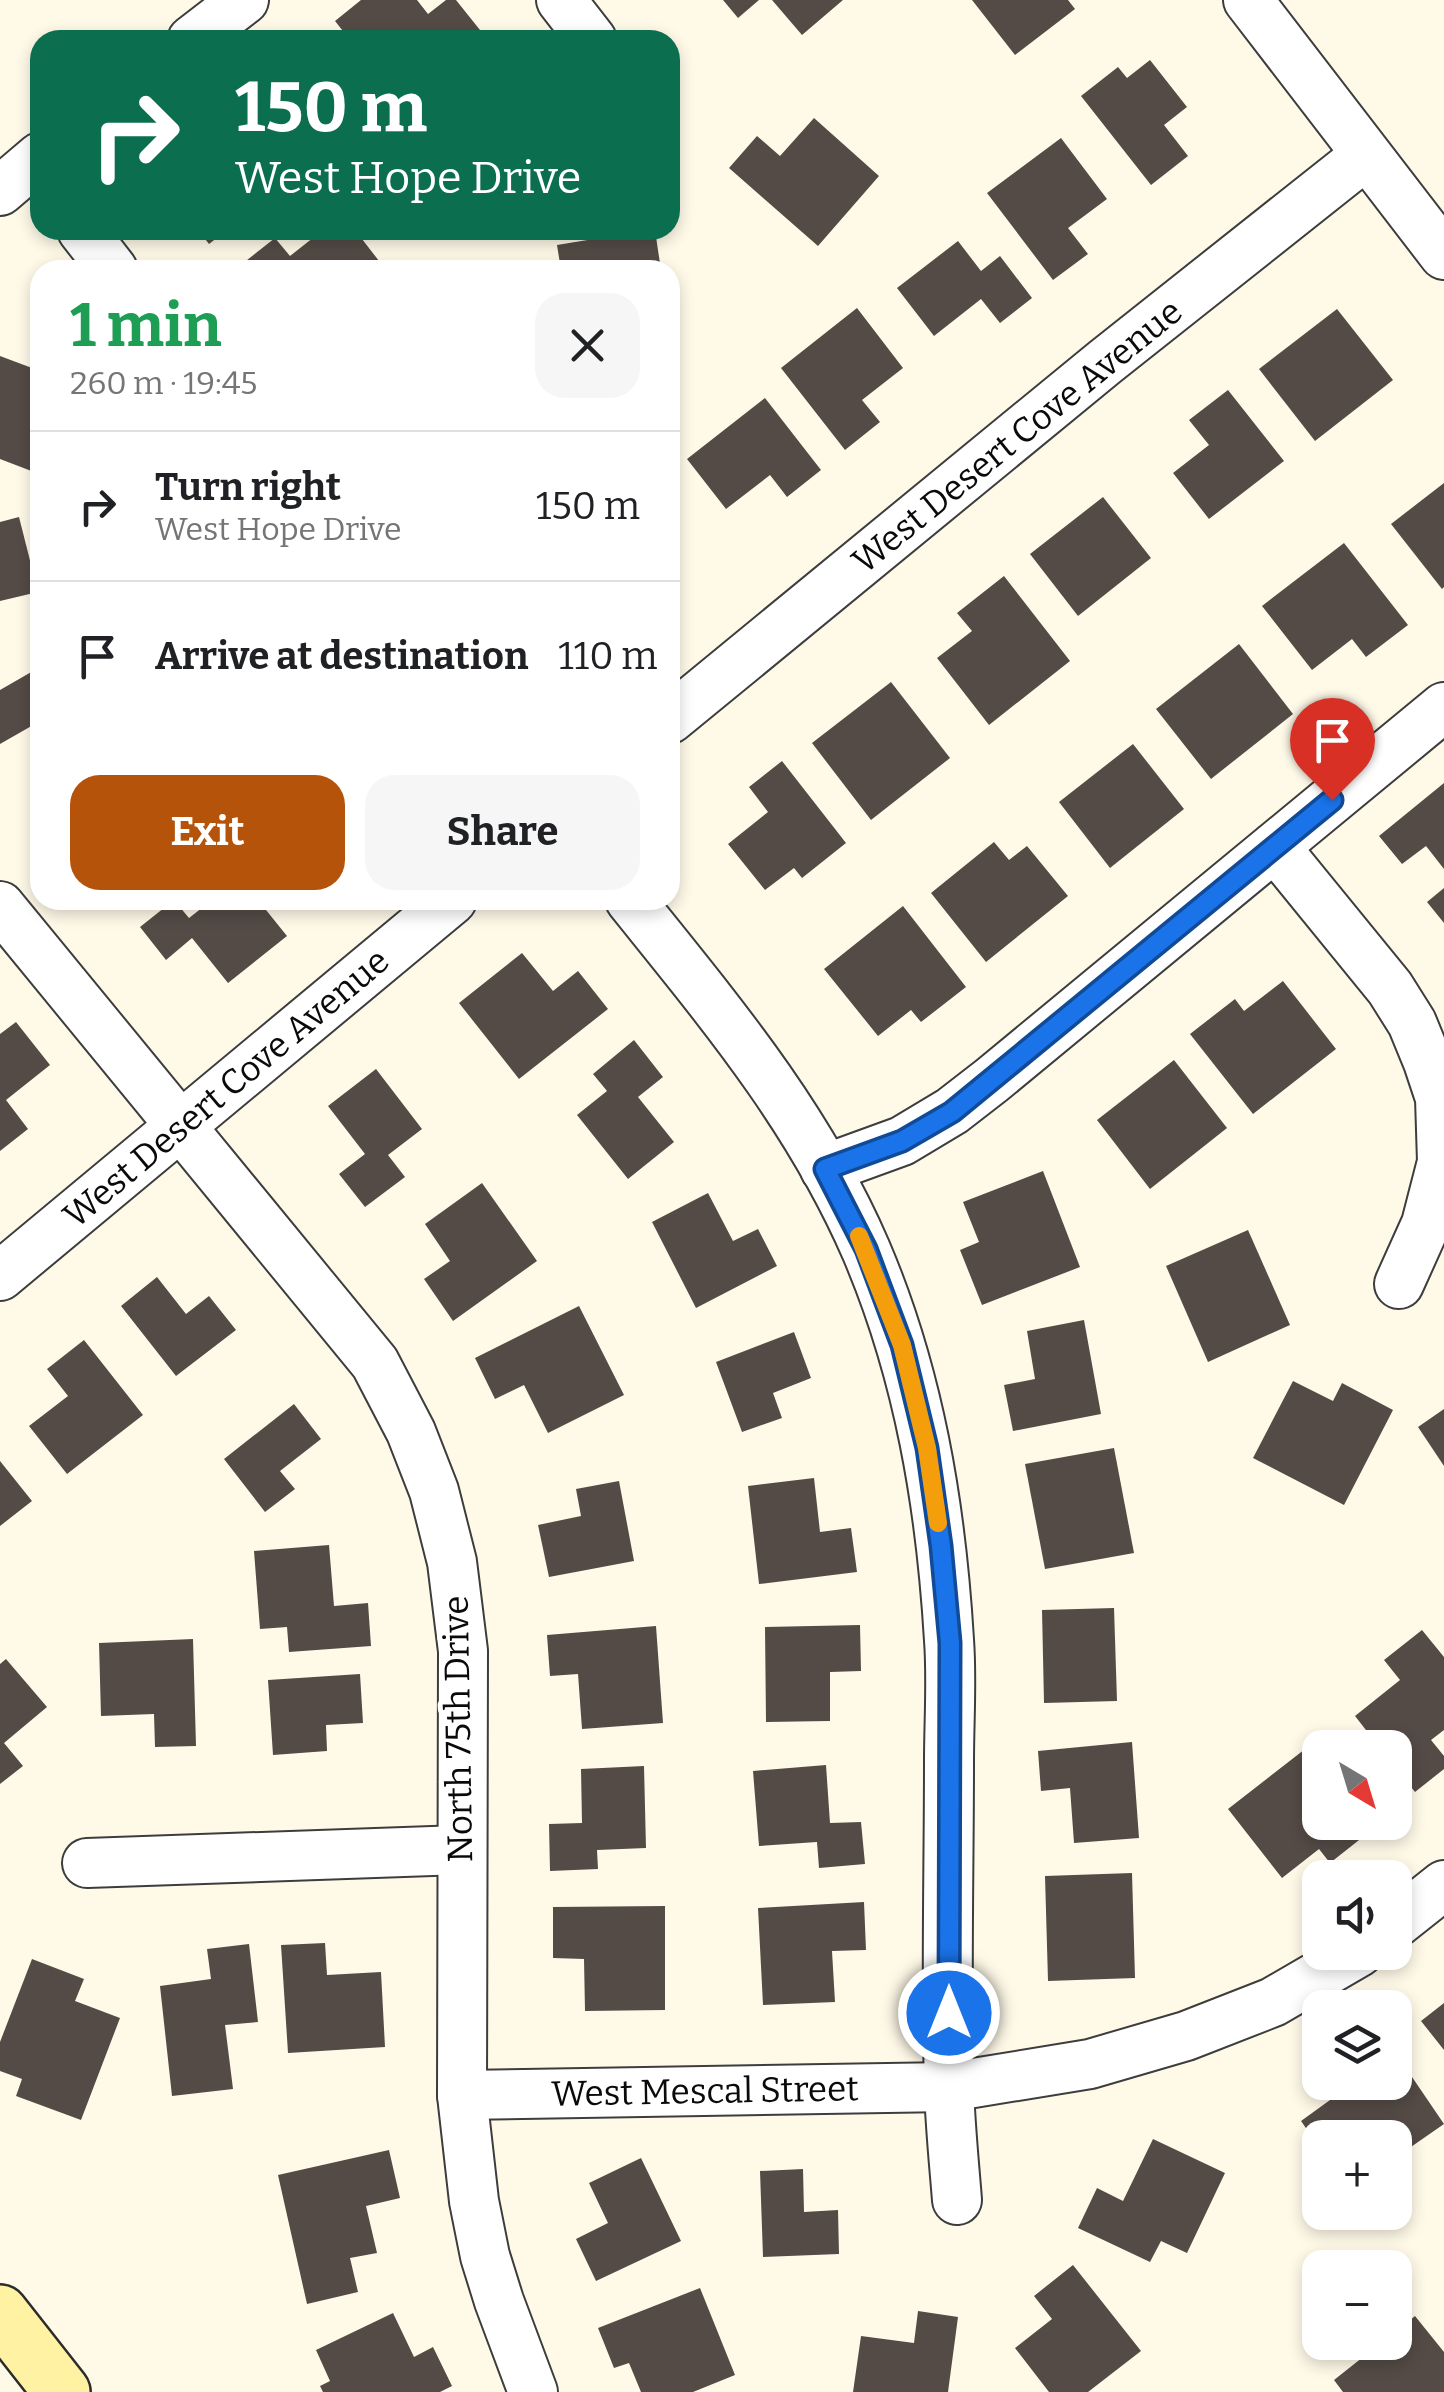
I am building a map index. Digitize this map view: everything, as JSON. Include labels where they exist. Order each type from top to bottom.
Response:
[{"type":"main road","points":[[0,2313],[49,2388]]},
{"type":"street","points":[[205,30],[244,0]]},
{"type":"street","points":[[560,0],[584,30]]},
{"type":"street","points":[[1248,0],[1444,255]]},
{"type":"street","name":"West Desert Cove Avenue","points":[[680,711],[1366,154]]},
{"type":"street","points":[[90,240],[105,260]]},
{"type":"street","points":[[825,1169],[902,1141],[952,1112],[1444,708]]},
{"type":"street","points":[[1275,847],[1390,988],[1412,1023],[1440,1098],[1442,1162],[1426,1224],[1399,1284]]},
{"type":"street","name":"North 75th Drive","points":[[0,906],[376,1363],[411,1432],[434,1491],[452,1562],[463,1651],[462,2094],[484,2256],[533,2392]]},
{"type":"street","name":"West Desert Cove Avenue","points":[[0,1276],[440,910]]},
{"type":"street","points":[[638,910],[757,1059],[792,1110],[866,1249],[902,1345],[927,1448],[950,1643],[949,2087],[956,2200]]},
{"type":"street","points":[[87,1863],[462,1850]]},
{"type":"street","points":[[1412,1910],[1444,1885]]},
{"type":"street","name":"West Mescal Street","points":[[462,2094],[949,2087],[1090,2064],[1186,2036],[1273,2002],[1328,1970]]},
{"type":"building","points":[[361,0],[417,0],[428,14],[446,0],[456,0],[480,30],[342,30],[335,21]]},
{"type":"building","points":[[723,0],[759,0],[738,18]]},
{"type":"building","points":[[772,0],[843,0],[802,35]]},
{"type":"building","points":[[972,0],[1068,0],[1075,9],[1015,55]]},
{"type":"building","points":[[1150,60],[1187,107],[1164,125],[1188,156],[1151,185],[1081,96],[1118,67],[1127,78]]},
{"type":"building","points":[[814,118],[879,176],[818,246],[729,168],[757,136],[780,156]]},
{"type":"building","points":[[1061,138],[1107,199],[1068,228],[1088,254],[1053,280],[987,193]]},
{"type":"building","points":[[272,240],[290,256],[310,240],[363,240],[378,260],[247,260]]},
{"type":"building","points":[[588,240],[656,240],[660,260],[559,260],[557,245]]},
{"type":"building","points":[[958,241],[981,271],[1000,256],[1032,298],[1000,323],[981,299],[934,336],[897,288]]},
{"type":"building","points":[[857,308],[903,368],[862,400],[880,422],[845,450],[781,368]]},
{"type":"building","points":[[1337,309],[1393,380],[1315,441],[1259,369]]},
{"type":"building","points":[[0,356],[30,367],[30,470],[0,459]]},
{"type":"building","points":[[1228,390],[1284,461],[1209,519],[1173,473],[1209,445],[1189,420]]},
{"type":"building","points":[[765,398],[821,470],[787,497],[770,475],[726,509],[687,459]]},
{"type":"building","points":[[1444,483],[1444,587],[1442,589],[1391,524]]},
{"type":"building","points":[[1103,497],[1151,558],[1078,616],[1030,554]]},
{"type":"building","points":[[19,517],[30,560],[30,594],[0,601],[0,522]]},
{"type":"building","points":[[1344,543],[1408,625],[1366,657],[1352,639],[1312,670],[1262,606]]},
{"type":"building","points":[[1004,576],[1070,661],[989,725],[937,658],[972,631],[957,613]]},
{"type":"building","points":[[1239,644],[1293,714],[1211,779],[1156,709]]},
{"type":"building","points":[[30,673],[30,727],[0,744],[0,690]]},
{"type":"building","points":[[891,682],[950,758],[871,820],[812,743]]},
{"type":"building","points":[[1133,744],[1184,809],[1110,868],[1059,802]]},
{"type":"building","points":[[782,761],[846,843],[802,878],[794,868],[765,890],[728,844],[768,812],[749,787]]},
{"type":"building","points":[[1444,783],[1444,869],[1426,846],[1402,864],[1379,836]]},
{"type":"building","points":[[994,842],[1009,860],[1027,846],[1068,896],[986,962],[931,893]]},
{"type":"building","points":[[1444,888],[1444,923],[1427,902]]},
{"type":"building","points":[[903,906],[966,987],[921,1022],[911,1010],[878,1036],[824,969]]},
{"type":"building","points":[[161,910],[182,910],[189,918],[199,910],[266,910],[287,936],[228,983],[192,938],[166,960],[140,927]]},
{"type":"building","points":[[522,953],[553,991],[578,971],[608,1009],[519,1079],[459,1003]]},
{"type":"building","points":[[1283,981],[1336,1049],[1253,1114],[1190,1034],[1235,999],[1244,1011]]},
{"type":"building","points":[[16,1022],[50,1065],[6,1100],[28,1129],[0,1151],[0,1034]]},
{"type":"building","points":[[634,1040],[663,1077],[638,1097],[674,1142],[628,1179],[577,1115],[607,1091],[593,1074]]},
{"type":"building","points":[[1174,1060],[1227,1128],[1150,1189],[1097,1120]]},
{"type":"building","points":[[376,1069],[422,1129],[388,1155],[405,1177],[365,1207],[339,1174],[365,1154],[328,1106]]},
{"type":"building","points":[[1043,1171],[1080,1267],[982,1305],[960,1250],[979,1242],[963,1202]]},
{"type":"building","points":[[482,1183],[537,1261],[453,1321],[424,1279],[450,1261],[425,1224]]},
{"type":"building","points":[[708,1193],[733,1241],[758,1229],[777,1266],[696,1308],[652,1222]]},
{"type":"building","points":[[1248,1230],[1290,1325],[1208,1362],[1166,1266]]},
{"type":"building","points":[[157,1277],[186,1314],[209,1296],[236,1330],[176,1376],[121,1306]]},
{"type":"building","points":[[579,1306],[624,1395],[548,1433],[524,1385],[495,1399],[475,1358]]},
{"type":"building","points":[[1084,1320],[1101,1414],[1013,1431],[1004,1385],[1035,1379],[1027,1331]]},
{"type":"building","points":[[794,1332],[811,1378],[773,1393],[782,1418],[742,1432],[716,1362]]},
{"type":"building","points":[[84,1340],[143,1415],[67,1474],[29,1426],[68,1396],[47,1369]]},
{"type":"building","points":[[1293,1381],[1333,1401],[1342,1383],[1393,1410],[1344,1505],[1253,1458]]},
{"type":"building","points":[[294,1404],[321,1439],[280,1471],[295,1489],[265,1512],[224,1459]]},
{"type":"building","points":[[1444,1409],[1444,1466],[1418,1427]]},
{"type":"building","points":[[1114,1448],[1134,1553],[1045,1569],[1025,1464]]},
{"type":"building","points":[[0,1461],[32,1501],[0,1526]]},
{"type":"building","points":[[814,1478],[820,1532],[851,1528],[857,1572],[759,1584],[748,1486]]},
{"type":"building","points":[[619,1481],[634,1561],[549,1577],[538,1525],[581,1516],[576,1489]]},
{"type":"building","points":[[329,1545],[334,1606],[368,1603],[371,1646],[289,1652],[287,1627],[260,1629],[254,1551]]},
{"type":"building","points":[[1114,1608],[1117,1701],[1044,1703],[1042,1610]]},
{"type":"building","points":[[860,1625],[861,1671],[830,1672],[830,1721],[766,1722],[765,1627]]},
{"type":"building","points":[[656,1626],[663,1723],[582,1729],[578,1674],[550,1676],[547,1635]]},
{"type":"building","points":[[1422,1630],[1444,1657],[1444,1730],[1431,1740],[1444,1756],[1444,1769],[1415,1792],[1412,1730],[1366,1730],[1355,1716],[1400,1680],[1384,1660]]},
{"type":"building","points":[[193,1639],[196,1746],[155,1747],[154,1714],[101,1716],[99,1643]]},
{"type":"building","points":[[6,1659],[47,1707],[4,1743],[23,1766],[0,1784],[0,1664]]},
{"type":"building","points":[[360,1674],[363,1723],[326,1725],[327,1751],[273,1755],[268,1680]]},
{"type":"building","points":[[1132,1742],[1139,1838],[1074,1843],[1070,1788],[1041,1791],[1038,1751]]},
{"type":"building","points":[[1302,1751],[1302,1840],[1359,1840],[1334,1860],[1328,1860],[1319,1849],[1282,1878],[1228,1809]]},
{"type":"building","points":[[826,1765],[830,1823],[861,1822],[865,1864],[819,1868],[817,1842],[759,1846],[753,1771]]},
{"type":"building","points":[[644,1766],[646,1848],[597,1850],[598,1869],[550,1871],[549,1824],[582,1823],[581,1769]]},
{"type":"building","points":[[1132,1873],[1135,1978],[1048,1981],[1045,1876]]},
{"type":"building","points":[[864,1902],[866,1950],[832,1951],[835,2002],[763,2005],[758,1908]]},
{"type":"building","points":[[665,1906],[665,2010],[585,2011],[584,1959],[553,1958],[553,1907]]},
{"type":"building","points":[[325,1943],[327,1975],[381,1972],[385,2047],[288,2053],[281,1945]]},
{"type":"building","points":[[249,1944],[258,2022],[225,2025],[233,2089],[172,2096],[160,1986],[211,1979],[207,1949]]},
{"type":"building","points":[[32,1959],[84,1979],[75,2001],[120,2018],[81,2120],[16,2096],[22,2079],[0,2071],[0,2042]]},
{"type":"building","points":[[1444,2003],[1444,2050],[1421,2021]]},
{"type":"building","points":[[1412,2077],[1444,2124],[1412,2146],[1412,2120],[1302,2120],[1330,2100],[1412,2100]]},
{"type":"building","points":[[1153,2139],[1225,2173],[1187,2253],[1161,2241],[1150,2262],[1078,2228],[1097,2188],[1123,2201]]},
{"type":"building","points":[[389,2150],[400,2198],[366,2206],[377,2253],[350,2258],[358,2292],[307,2304],[278,2175]]},
{"type":"building","points":[[641,2158],[681,2241],[596,2281],[576,2239],[608,2223],[589,2183]]},
{"type":"building","points":[[803,2169],[804,2212],[838,2210],[839,2254],[763,2257],[760,2171]]},
{"type":"building","points":[[1073,2265],[1141,2351],[1088,2392],[1049,2392],[1015,2348],[1052,2319],[1034,2296]]},
{"type":"building","points":[[700,2288],[735,2375],[693,2392],[641,2392],[629,2363],[614,2368],[598,2328]]},
{"type":"building","points":[[918,2311],[958,2317],[948,2392],[853,2392],[861,2336],[914,2343]]},
{"type":"building","points":[[393,2313],[414,2357],[433,2347],[452,2386],[440,2392],[323,2392],[320,2386],[330,2381],[316,2350]]},
{"type":"building","points":[[1415,2316],[1444,2352],[1444,2392],[1343,2392],[1334,2380],[1359,2360],[1412,2360]]},
{"type":"slow traffic","points":[[859,1236],[902,1345],[927,1448],[938,1523]]},
{"type":"route","points":[[949,2013],[950,1643],[927,1448],[902,1345],[866,1249],[825,1169],[902,1141],[952,1112],[1332,800]]}]
